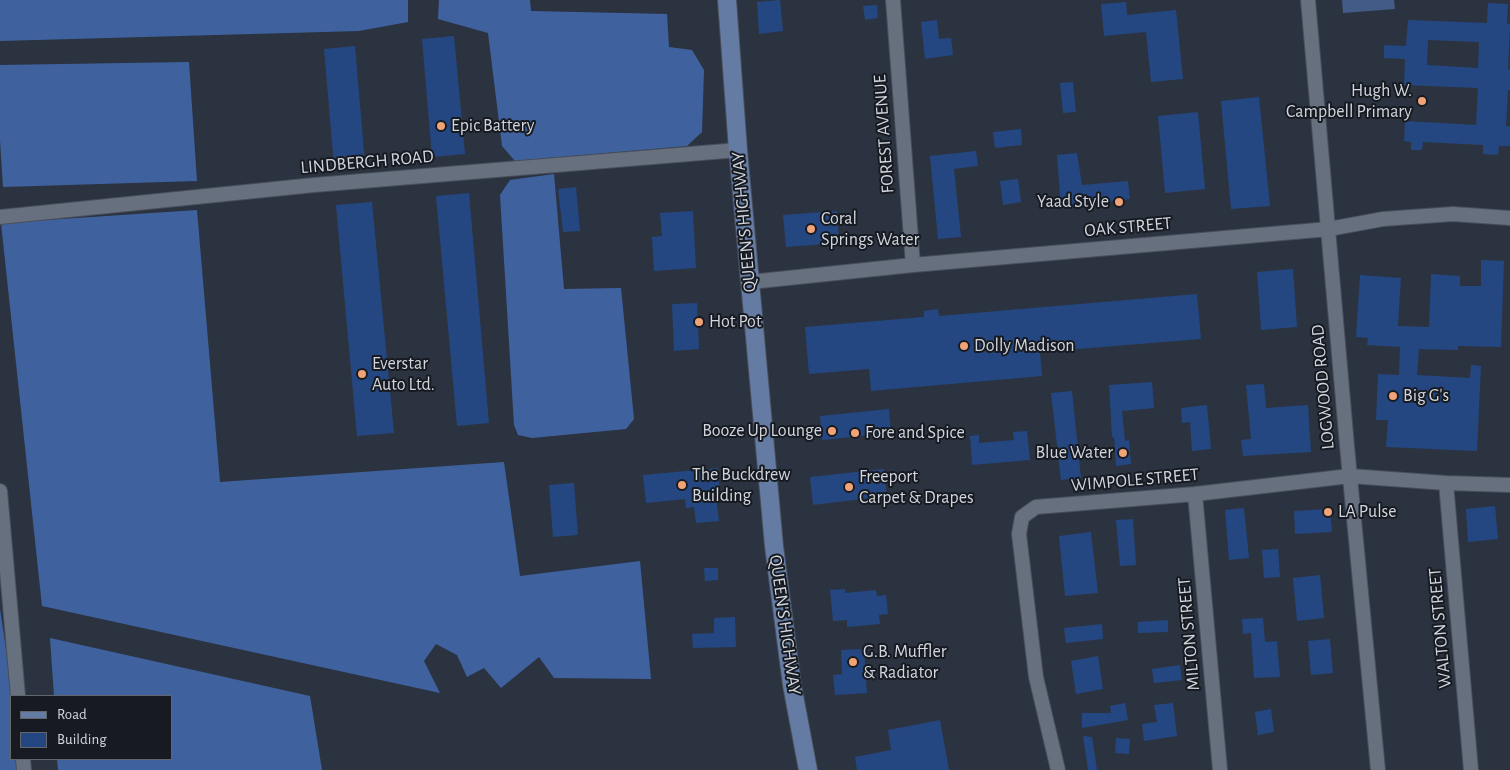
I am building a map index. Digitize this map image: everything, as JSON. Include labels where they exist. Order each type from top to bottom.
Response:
[{"type":"main road","name":"QUEEN'S HIGHWAY","points":[[727,0],[738,150],[774,546],[792,685],[808,770]]},
{"type":"street","name":"FOREST AVENUE","points":[[893,0],[913,265]]},
{"type":"street","name":"LOGWOOD ROAD","points":[[1308,0],[1336,328],[1378,770]]},
{"type":"street","name":"LINDBERGH ROAD","points":[[0,217],[324,184],[738,150]]},
{"type":"street","name":"OAK STREET","points":[[750,282],[913,265],[1329,229],[1383,218],[1453,214],[1510,218]]},
{"type":"street","name":"WIMPOLE STREET","points":[[1058,770],[1036,677],[1019,534],[1022,517],[1036,507],[1195,494],[1350,476],[1446,483],[1510,485]]},
{"type":"street","name":"WALTON STREET","points":[[1446,483],[1471,770]]},
{"type":"street","points":[[0,491],[18,695]]},
{"type":"street","name":"MILTON STREET","points":[[1195,494],[1220,770]]},
{"type":"shaded area","points":[[0,0],[408,0],[408,22],[359,31],[0,41]]},
{"type":"shaded area","points":[[439,0],[530,0],[531,11],[667,14],[669,47],[692,50],[704,70],[702,132],[687,146],[515,161],[502,146],[488,33],[438,19]]},
{"type":"shaded area","points":[[1342,0],[1394,0],[1395,9],[1343,13]]},
{"type":"shaded area","points":[[189,62],[197,181],[3,187],[0,140],[0,65]]},
{"type":"shaded area","points":[[554,174],[564,289],[621,288],[634,419],[626,429],[532,438],[518,435],[514,425],[500,195],[510,180]]},
{"type":"shaded area","points":[[197,210],[220,482],[504,462],[520,576],[640,561],[651,679],[554,678],[539,657],[501,688],[484,668],[467,677],[457,655],[436,644],[424,661],[440,693],[42,606],[1,223]]},
{"type":"shaded area","points":[[0,609],[13,695],[10,695],[10,760],[20,760],[20,770],[0,770]]},
{"type":"shaded area","points":[[50,638],[310,696],[322,770],[58,770],[57,760],[172,760],[172,695],[54,695]]},
{"type":"building","points":[[780,0],[783,31],[759,34],[757,2]]},
{"type":"building","points":[[1126,2],[1127,15],[1176,10],[1183,79],[1151,82],[1146,32],[1104,36],[1101,4]]},
{"type":"building","points":[[1488,3],[1508,4],[1507,24],[1510,24],[1508,69],[1510,69],[1510,90],[1508,90],[1506,126],[1510,126],[1510,146],[1499,146],[1498,155],[1483,154],[1483,145],[1423,142],[1422,150],[1411,150],[1411,142],[1404,141],[1405,121],[1476,125],[1478,88],[1404,85],[1405,59],[1384,58],[1384,45],[1406,46],[1408,20],[1487,23]],"holes":[[[1428,40],[1479,42],[1478,68],[1427,65]]]},
{"type":"building","points":[[877,5],[878,18],[865,20],[863,6]]},
{"type":"building","points":[[937,20],[939,39],[951,38],[953,55],[925,59],[921,22]]},
{"type":"building","points":[[454,36],[465,154],[432,157],[422,39]]},
{"type":"building","points":[[355,46],[365,164],[334,166],[324,49]]},
{"type":"building","points":[[1073,82],[1076,112],[1063,113],[1060,83]]},
{"type":"building","points":[[1259,97],[1270,206],[1231,209],[1221,101]]},
{"type":"building","points":[[1198,112],[1205,189],[1165,193],[1158,116]]},
{"type":"building","points":[[1021,129],[1022,145],[995,148],[993,132]]},
{"type":"building","points":[[976,151],[978,166],[954,169],[961,237],[938,239],[930,156]]},
{"type":"building","points":[[1077,153],[1082,185],[1128,181],[1130,199],[1085,204],[1085,206],[1061,209],[1057,155]]},
{"type":"building","points":[[1018,179],[1021,202],[1003,205],[1000,181]]},
{"type":"building","points":[[576,187],[580,231],[563,232],[558,189]]},
{"type":"building","points":[[469,193],[489,423],[457,426],[436,196]]},
{"type":"building","points":[[372,202],[394,433],[357,436],[336,205]]},
{"type":"building","points":[[693,211],[696,268],[654,271],[652,237],[662,236],[660,213]]},
{"type":"building","name":"Coral Springs Water","points":[[837,211],[839,243],[786,247],[783,215]]},
{"type":"building","points":[[1481,260],[1504,261],[1501,347],[1458,346],[1458,350],[1419,349],[1417,375],[1470,378],[1471,365],[1481,366],[1477,451],[1386,447],[1388,420],[1376,420],[1378,374],[1399,375],[1400,347],[1367,345],[1368,338],[1356,337],[1360,275],[1401,278],[1398,326],[1429,327],[1431,274],[1460,276],[1460,286],[1481,286]]},
{"type":"building","points":[[1293,269],[1297,327],[1261,330],[1257,272]]},
{"type":"building","name":"Dolly Madison","points":[[1197,294],[1201,339],[1040,352],[1042,376],[871,391],[869,369],[809,374],[805,327],[924,317],[924,311],[938,309],[939,316]]},
{"type":"building","points":[[697,303],[699,349],[674,351],[672,304]]},
{"type":"building","name":"Blue Water","points":[[1152,382],[1154,408],[1122,411],[1125,441],[1129,440],[1131,464],[1116,466],[1109,385]]},
{"type":"building","points":[[1264,384],[1266,408],[1308,405],[1311,452],[1243,456],[1241,440],[1251,439],[1246,385]]},
{"type":"building","points":[[1072,391],[1081,478],[1061,480],[1051,393]]},
{"type":"building","points":[[1207,405],[1211,449],[1192,451],[1190,422],[1182,423],[1181,408]]},
{"type":"building","points":[[889,409],[891,433],[822,440],[820,416]]},
{"type":"building","points":[[1027,431],[1030,460],[972,465],[970,436],[979,435],[979,443],[1014,440],[1013,432]]},
{"type":"building","name":"The Buckdrew Building","points":[[718,468],[720,496],[716,496],[719,521],[696,523],[694,507],[686,508],[685,499],[646,503],[643,475]]},
{"type":"building","name":"Freeport Carpet & Drapes","points":[[884,469],[887,496],[813,505],[810,477]]},
{"type":"building","points":[[574,483],[578,535],[553,537],[549,485]]},
{"type":"building","points":[[1495,506],[1498,539],[1468,542],[1466,509]]},
{"type":"building","points":[[1244,508],[1249,558],[1229,560],[1225,510]]},
{"type":"building","points":[[1330,509],[1332,532],[1295,534],[1294,511]]},
{"type":"building","points":[[1133,519],[1136,565],[1120,566],[1116,520]]},
{"type":"building","points":[[1091,532],[1098,593],[1065,596],[1059,536]]},
{"type":"building","points":[[1278,549],[1280,577],[1264,578],[1262,550]]},
{"type":"building","points":[[704,568],[718,568],[718,580],[705,581]]},
{"type":"building","points":[[1320,575],[1324,618],[1297,621],[1293,578]]},
{"type":"building","points":[[845,589],[845,593],[876,590],[877,596],[886,595],[888,614],[879,615],[880,624],[847,627],[847,620],[833,621],[830,590]]},
{"type":"building","points":[[735,617],[736,647],[693,648],[692,634],[714,633],[714,618]]},
{"type":"building","points":[[1263,618],[1265,642],[1277,641],[1280,677],[1254,678],[1251,633],[1243,634],[1242,619]]},
{"type":"building","points":[[1168,620],[1168,632],[1138,633],[1138,622]]},
{"type":"building","points":[[1102,624],[1103,639],[1066,643],[1064,628]]},
{"type":"building","points":[[1330,639],[1333,673],[1311,675],[1308,641]]},
{"type":"building","name":"G.B. Muffler & Radiator","points":[[864,649],[867,693],[835,695],[833,675],[842,674],[841,650]]},
{"type":"building","points":[[1098,656],[1103,689],[1076,694],[1071,661]]},
{"type":"building","points":[[1180,665],[1182,680],[1154,683],[1152,669]]},
{"type":"building","points":[[1125,703],[1128,720],[1082,728],[1082,713],[1111,713],[1110,706]]},
{"type":"building","points":[[1173,703],[1177,736],[1144,741],[1142,724],[1157,722],[1154,705]]},
{"type":"building","points":[[1271,709],[1274,732],[1258,735],[1255,712]]},
{"type":"building","points":[[940,720],[949,770],[857,770],[855,757],[891,750],[888,730]]},
{"type":"building","points":[[1083,736],[1092,737],[1097,770],[1088,770]]},
{"type":"building","points":[[1116,738],[1130,739],[1129,754],[1115,753]]},
{"type":"place","name":"Hugh W. Campbell Primary","points":[[1422,101]]},
{"type":"place","name":"Epic Battery","points":[[441,126]]},
{"type":"place","name":"Yaad Style","points":[[1119,202]]},
{"type":"place","name":"Coral Springs Water","points":[[811,229]]},
{"type":"place","name":"Hot Pot","points":[[699,322]]},
{"type":"place","name":"Dolly Madison","points":[[964,346]]},
{"type":"place","name":"Everstar Auto Ltd.","points":[[362,374]]},
{"type":"place","name":"Big G's","points":[[1393,396]]},
{"type":"place","name":"Booze Up Lounge","points":[[832,431]]},
{"type":"place","name":"Fore and Spice","points":[[855,433]]},
{"type":"place","name":"Blue Water","points":[[1123,453]]},
{"type":"place","name":"The Buckdrew Building","points":[[682,485]]},
{"type":"place","name":"Freeport Carpet & Drapes","points":[[849,487]]},
{"type":"place","name":"LA Pulse","points":[[1328,512]]},
{"type":"place","name":"G.B. Muffler & Radiator","points":[[853,662]]}]
